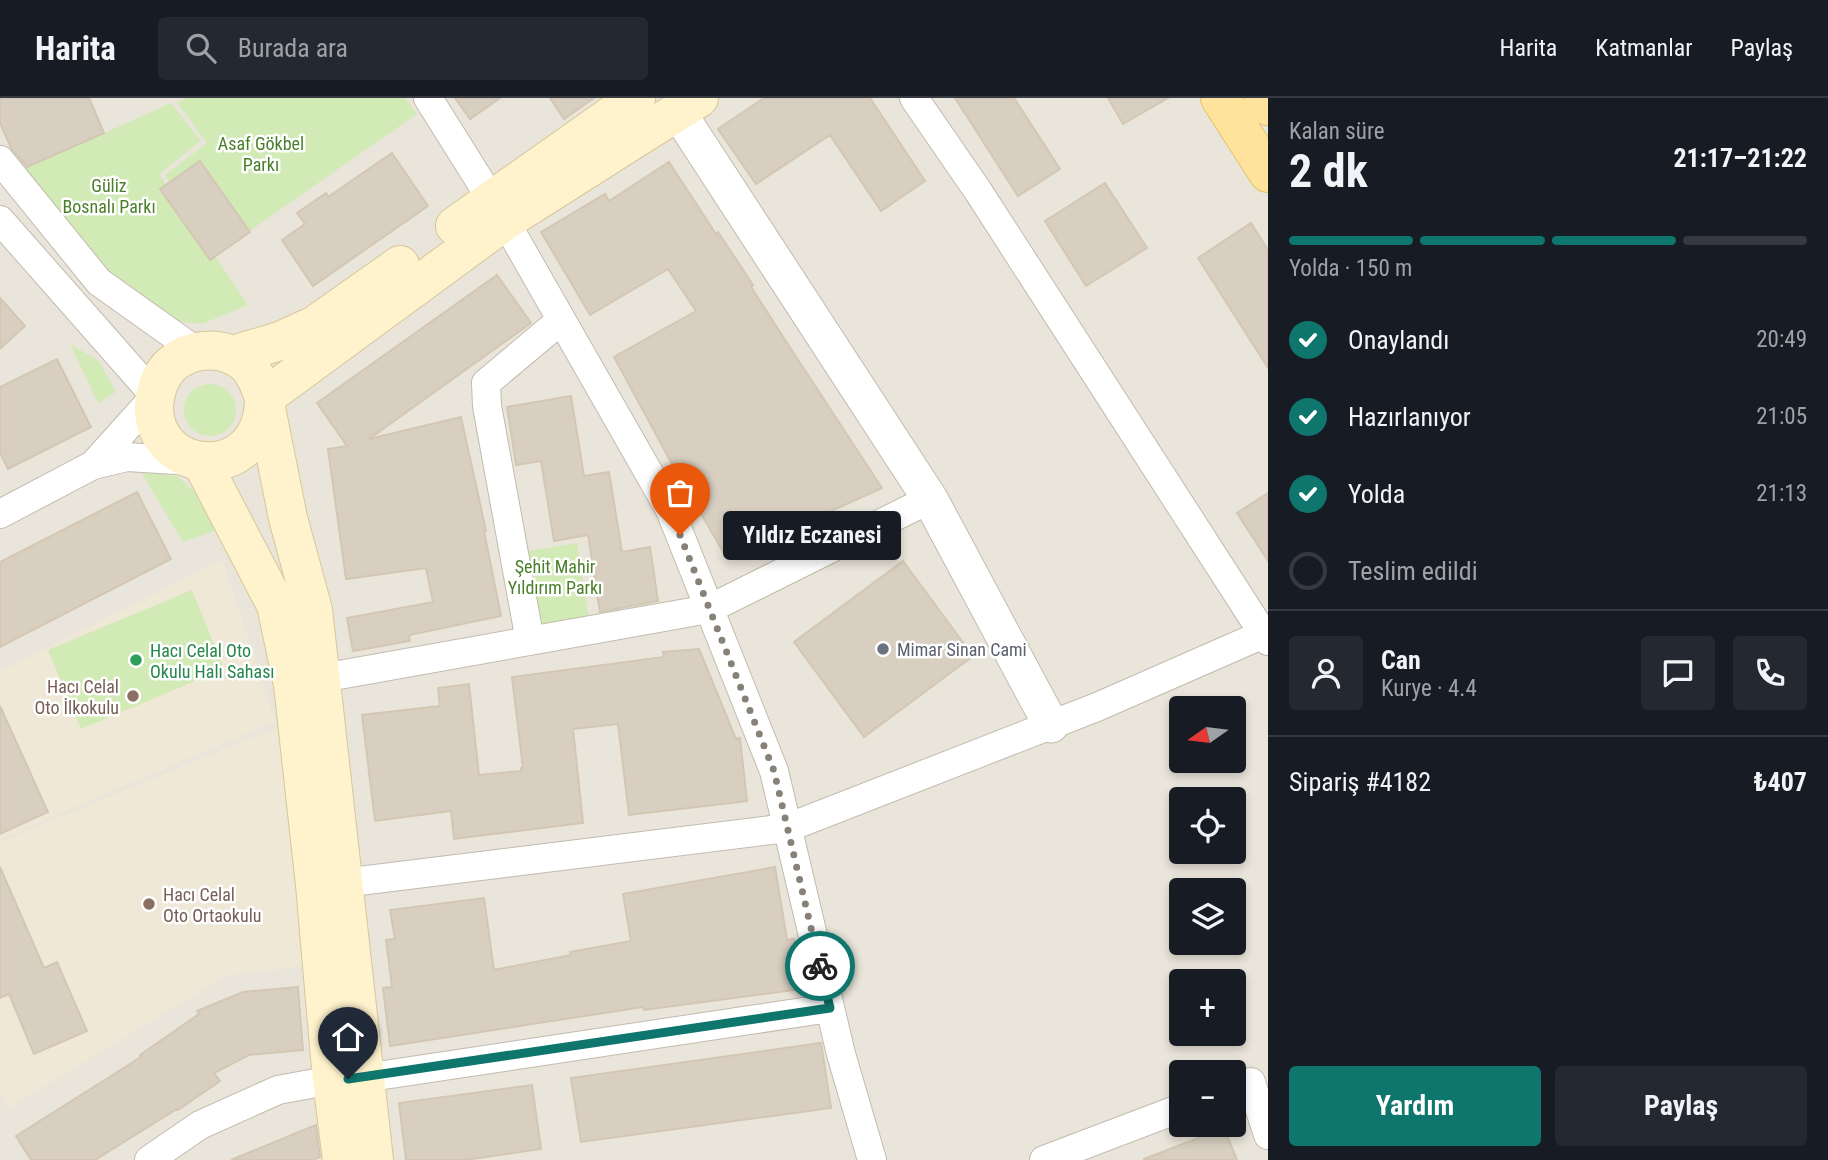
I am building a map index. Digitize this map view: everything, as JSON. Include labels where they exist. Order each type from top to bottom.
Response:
[{"type":"main road","points":[[264,398],[636,98]]},
{"type":"main road","points":[[1220,98],[1268,173]]},
{"type":"main road","points":[[1263,98],[1268,106]]},
{"type":"main road","points":[[264,398],[264,415],[249,445],[235,455],[218,461],[201,461],[184,456],[170,445],[159,431],[154,414],[159,380],[181,357],[280,341],[315,325],[498,210],[682,103]]},
{"type":"main road","points":[[214,353],[247,365],[259,380],[288,518],[313,611],[343,883],[348,1079],[342,1160]]},
{"type":"main road","points":[[201,461],[276,605],[294,699],[315,885],[348,1079],[374,1160]]},
{"type":"street","points":[[428,98],[498,210],[670,510],[774,771],[830,1008],[872,1160]]},
{"type":"street","points":[[343,883],[787,828],[1051,725],[1267,636],[978,191],[914,98]]},
{"type":"street","points":[[682,103],[930,499],[1051,725]]},
{"type":"street","points":[[0,160],[99,282],[214,353]]},
{"type":"street","points":[[44,215],[6,237],[155,396],[93,466]]},
{"type":"street","points":[[530,641],[487,406],[486,383],[560,321]]},
{"type":"street","points":[[0,514],[93,466],[127,457],[201,461]]},
{"type":"street","points":[[322,678],[709,609],[930,499]]},
{"type":"street","points":[[149,1160],[201,1125],[278,1090],[830,1008]]},
{"type":"street","points":[[1251,1083],[1268,1135]]},
{"type":"street","points":[[1044,1160],[1169,1113]]},
{"type":"shaded area","points":[[0,98],[1268,98],[1268,1160],[0,1160]]},
{"type":"shaded area","name":"Hacı Celal Oto İlkokulu","points":[[222,560],[275,721],[0,839],[0,672]]},
{"type":"shaded area","name":"Hacı Celal Oto Ortaokulu","points":[[278,727],[305,966],[228,975],[8,1108],[0,1092],[0,842]]},
{"type":"green space","name":"Asaf Gökbel Parkı","points":[[187,98],[405,98],[417,114],[218,253],[165,175],[207,143],[177,102]]},
{"type":"green space","name":"Güliz Bosnalı Parkı","points":[[171,103],[201,141],[159,174],[248,305],[202,324],[157,319],[104,278],[20,171]]},
{"type":"green space","points":[[70,344],[99,361],[116,392],[98,403]]},
{"type":"green space","points":[[210,384],[220,386],[228,392],[234,400],[234,420],[228,428],[220,434],[210,436],[200,434],[192,428],[186,420],[184,410],[186,400],[192,392],[200,386]]},
{"type":"green space","points":[[141,472],[177,476],[201,498],[217,530],[183,542]]},
{"type":"green space","name":"Şehit Mahir Yıldırım Parkı","points":[[577,543],[589,619],[537,629],[524,552]]},
{"type":"green space","name":"Hacı Celal Oto Okulu Halı Sahası","points":[[192,590],[224,669],[81,729],[48,650]]},
{"type":"building","points":[[0,98],[89,98],[104,133],[27,167],[11,148],[0,123]]},
{"type":"building","points":[[455,98],[500,98],[470,119]]},
{"type":"building","points":[[550,98],[594,98],[564,119]]},
{"type":"building","points":[[764,98],[870,98],[925,181],[881,211],[830,135],[756,184],[718,129]]},
{"type":"building","points":[[955,98],[1014,98],[1060,169],[1018,196]]},
{"type":"building","points":[[1108,98],[1168,98],[1123,124]]},
{"type":"building","points":[[392,153],[428,206],[313,286],[282,240],[305,224],[297,213],[326,193],[328,197]]},
{"type":"building","points":[[200,161],[250,232],[210,260],[160,189]]},
{"type":"building","points":[[669,162],[753,285],[751,287],[882,488],[818,517],[816,515],[724,553],[614,357],[696,311],[668,269],[590,315],[541,232],[605,194],[609,201]]},
{"type":"building","points":[[1105,183],[1147,248],[1086,286],[1045,221]]},
{"type":"building","points":[[1251,223],[1268,250],[1268,368],[1198,258]]},
{"type":"building","points":[[497,275],[531,323],[369,439],[461,417],[501,616],[409,635],[410,641],[353,651],[347,618],[433,602],[426,568],[346,579],[328,449],[347,446],[317,403]]},
{"type":"building","points":[[0,298],[25,326],[0,349]]},
{"type":"building","points":[[57,359],[91,427],[8,469],[0,453],[0,387]]},
{"type":"building","points":[[571,396],[584,476],[609,472],[622,552],[650,547],[658,601],[600,612],[588,535],[554,541],[541,461],[516,465],[507,407]]},
{"type":"building","points":[[137,492],[171,559],[0,647],[0,562]]},
{"type":"building","points":[[1268,493],[1268,561],[1237,513]]},
{"type":"building","name":"Mimar Sinan Cami","points":[[903,561],[973,656],[864,737],[794,642]]},
{"type":"building","points":[[699,649],[736,739],[740,738],[747,801],[629,815],[618,724],[573,729],[583,823],[454,839],[451,811],[375,821],[362,715],[440,706],[438,688],[469,684],[479,775],[521,771],[523,768],[512,677],[664,657],[663,652]]},
{"type":"building","points":[[0,706],[48,812],[0,834]]},
{"type":"building","points":[[0,867],[44,968],[57,962],[87,1031],[34,1054],[9,994],[0,998]]},
{"type":"building","points":[[775,867],[787,940],[794,939],[802,989],[644,1010],[643,1007],[390,1046],[383,988],[392,987],[386,940],[395,939],[390,910],[484,898],[494,970],[631,941],[623,894]]},
{"type":"building","points":[[298,987],[303,1050],[249,1055],[214,1073],[220,1081],[95,1160],[31,1160],[16,1136],[141,1057],[140,1055],[199,1014],[197,1011],[243,992]]},
{"type":"building","points":[[821,1043],[831,1108],[581,1142],[571,1078]]},
{"type":"building","points":[[532,1085],[541,1149],[465,1160],[406,1160],[399,1103]]},
{"type":"building","points":[[316,1125],[320,1157],[313,1160],[231,1160]]},
{"type":"building","points":[[1201,1137],[1228,1137],[1237,1160],[1144,1160]]},
{"type":"way so far","points":[[680,535],[774,771],[820,966]]},
{"type":"place","name":"Yıldız Eczanesi","points":[[680,535]]},
{"type":"place","name":"Mimar Sinan Cami","points":[[883,649]]},
{"type":"place","name":"Hacı Celal Oto Okulu Halı Sahası","points":[[136,660]]},
{"type":"place","name":"Hacı Celal Oto İlkokulu","points":[[133,696]]},
{"type":"place","name":"Hacı Celal Oto Ortaokulu","points":[[149,904]]},
{"type":"route","points":[[348,1079],[830,1008],[820,966]]}]
